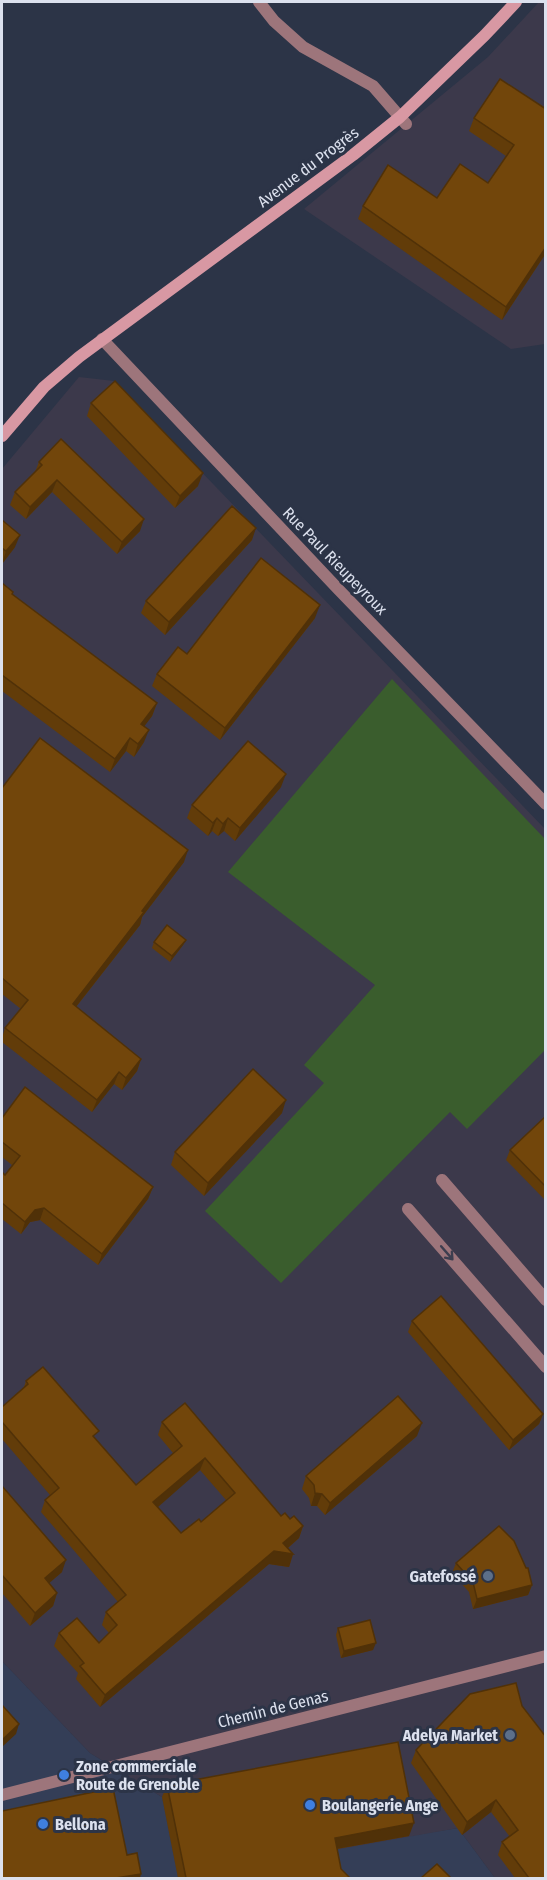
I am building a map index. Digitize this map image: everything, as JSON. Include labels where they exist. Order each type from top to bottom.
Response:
[{"type":"street","points":[[259,2],[274,21],[303,47],[373,86],[403,120]]},
{"type":"street","name":"Avenue du Progrès","points":[[2,436],[44,387],[102,339],[403,120],[516,2]]},
{"type":"street","name":"Rue Paul Rieupeyroux","points":[[102,339],[339,590],[546,804]]},
{"type":"street","points":[[442,1180],[546,1300]]},
{"type":"street","points":[[408,1209],[546,1367]]},
{"type":"street","name":"Chemin de Genas","points":[[4,1795],[546,1656]]},
{"type":"shaded area","points":[[539,2],[545,2],[545,344],[511,349],[304,209],[488,57]]},
{"type":"shaded area","points":[[79,377],[114,381],[545,829],[545,1878],[495,1878],[458,1828],[178,1878],[162,1797],[90,1753],[2,1661],[2,469]]},
{"type":"shaded area","name":"Zone commerciale Route de Grenoble","points":[[2,1661],[90,1753],[162,1797],[409,1836],[458,1828],[495,1878],[2,1878]]},
{"type":"green space","points":[[392,679],[545,839],[545,1050],[467,1129],[450,1112],[281,1283],[205,1211],[324,1083],[304,1065],[375,985],[228,872]]},
{"type":"building","points":[[500,79],[546,109],[546,247],[506,307],[363,206],[388,165],[437,198],[460,164],[488,183],[514,145],[474,118]]},
{"type":"building","points":[[115,381],[203,473],[180,496],[91,403]]},
{"type":"building","points":[[61,439],[144,519],[122,542],[57,480],[30,507],[15,492],[42,465],[39,462]]},
{"type":"building","points":[[232,506],[256,528],[169,622],[146,601]]},
{"type":"building","points":[[2,520],[20,535],[6,551],[2,548]]},
{"type":"building","points":[[261,558],[320,605],[225,728],[157,674],[178,647],[187,654]]},
{"type":"building","points":[[2,583],[13,592],[12,594],[157,703],[141,724],[149,730],[138,744],[130,738],[115,759],[2,675]]},
{"type":"building","points":[[40,738],[188,850],[142,911],[144,912],[73,1004],[141,1059],[126,1078],[119,1072],[97,1100],[5,1028],[28,1000],[2,978],[2,788]]},
{"type":"building","points":[[248,741],[286,774],[240,828],[228,818],[223,824],[217,818],[213,823],[192,805]]},
{"type":"building","points":[[167,925],[186,940],[172,956],[154,942]]},
{"type":"building","points":[[253,1069],[286,1100],[208,1183],[175,1152]]},
{"type":"building","points":[[25,1087],[153,1187],[102,1254],[44,1208],[35,1210],[25,1222],[2,1203],[2,1172],[5,1175],[20,1156],[2,1142],[2,1118]]},
{"type":"building","points":[[546,1116],[546,1187],[510,1150]]},
{"type":"building","points":[[441,1296],[543,1414],[513,1440],[412,1321]]},
{"type":"building","points":[[43,1367],[99,1431],[93,1436],[136,1485],[182,1446],[162,1422],[185,1403],[281,1516],[285,1513],[290,1519],[294,1516],[303,1526],[283,1543],[293,1554],[274,1551],[105,1695],[80,1666],[84,1663],[59,1633],[77,1618],[99,1643],[117,1625],[106,1612],[126,1595],[45,1500],[59,1488],[2,1422],[2,1407],[28,1384],[26,1381]],"holes":[[[205,1458],[235,1493],[201,1522],[199,1519],[181,1533],[153,1502]]]},
{"type":"building","points":[[398,1396],[422,1423],[330,1503],[322,1494],[315,1493],[314,1485],[306,1476]]},
{"type":"building","points":[[2,1486],[66,1560],[45,1578],[57,1593],[35,1613],[2,1575]]},
{"type":"building","points":[[499,1526],[514,1541],[528,1568],[532,1585],[477,1599],[473,1582],[456,1563]]},
{"type":"building","points":[[370,1620],[376,1643],[344,1651],[338,1628]]},
{"type":"building","points":[[516,1683],[522,1706],[546,1737],[546,1878],[529,1878],[502,1842],[518,1830],[496,1800],[467,1822],[416,1750],[470,1694]]},
{"type":"building","points":[[2,1705],[19,1724],[2,1740]]},
{"type":"building","points":[[398,1742],[414,1823],[335,1838],[341,1869],[350,1878],[186,1878],[167,1785]]},
{"type":"building","points":[[113,1788],[127,1855],[137,1853],[141,1874],[116,1878],[2,1878],[2,1811]]},
{"type":"building","points":[[437,1864],[451,1878],[421,1878]]},
{"type":"place","name":"Gatefossé","points":[[488,1576]]},
{"type":"place","name":"Adelya Market","points":[[510,1735]]},
{"type":"place","name":"Zone commerciale Route de Grenoble","points":[[64,1775]]},
{"type":"place","name":"Boulangerie Ange","points":[[310,1805]]},
{"type":"place","name":"Bellona","points":[[43,1824]]}]
